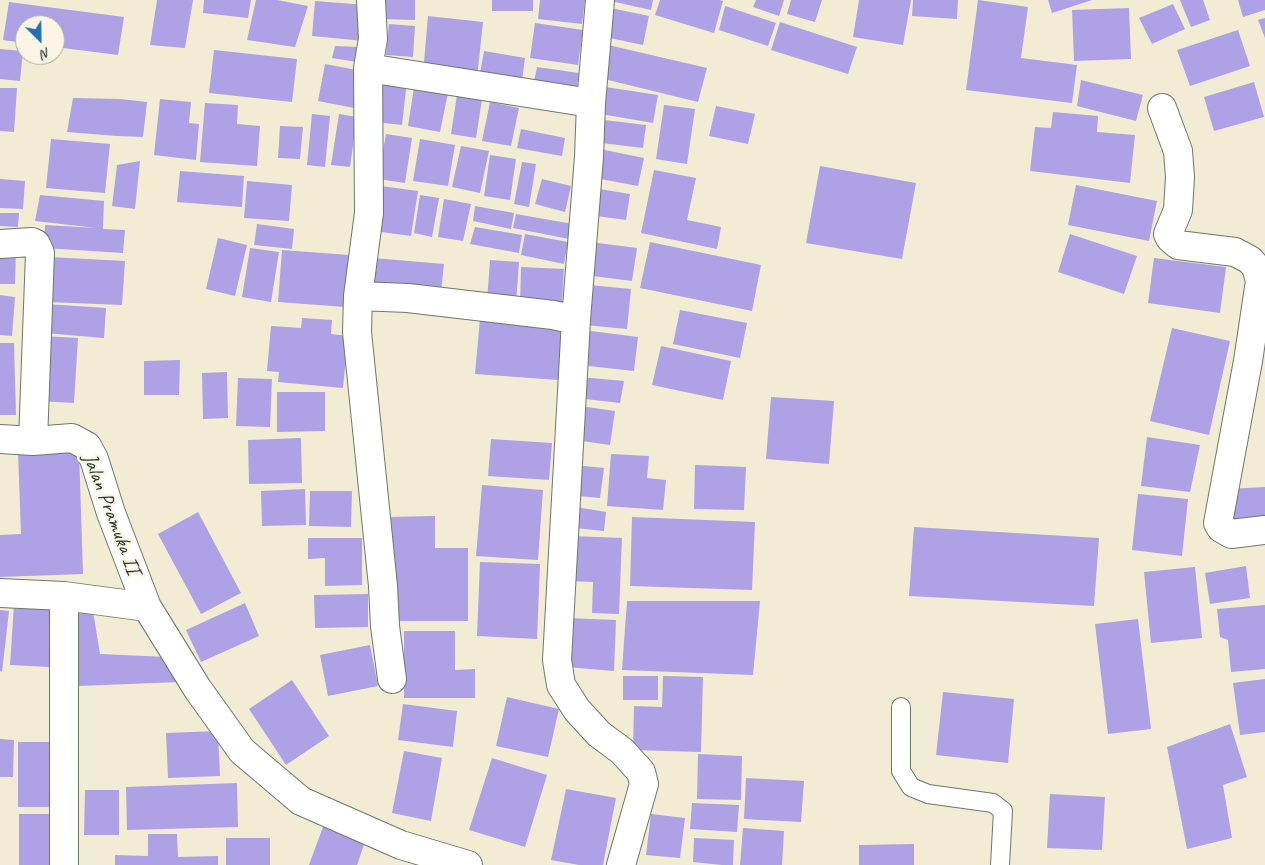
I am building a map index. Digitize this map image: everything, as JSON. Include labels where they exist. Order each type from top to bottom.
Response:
[{"type":"street","points":[[371,0],[373,39],[368,68],[370,213],[358,296],[357,332],[383,586],[385,626],[392,679]]},
{"type":"street","points":[[600,0],[576,320],[557,660],[562,685],[577,710],[598,734],[622,751],[641,772],[644,784],[621,865]]},
{"type":"street","points":[[368,68],[591,103]]},
{"type":"street","points":[[1162,108],[1178,151],[1180,177],[1178,210],[1168,234],[1170,238],[1178,244],[1235,252],[1250,260],[1256,268],[1260,281],[1248,361],[1218,523],[1221,528],[1231,534],[1265,530]]},
{"type":"street","points":[[0,244],[32,242],[36,244],[40,253],[33,441]]},
{"type":"street","points":[[358,296],[408,298],[553,315],[576,320]]},
{"type":"street","name":"Jalan Pramuka II","points":[[0,440],[33,441],[72,438],[87,446],[94,459],[111,513],[147,607],[197,688],[242,751],[301,800],[402,845],[468,865]]},
{"type":"street","points":[[0,593],[64,596],[147,607]]},
{"type":"street","points":[[64,596],[64,865]]},
{"type":"lane","points":[[901,707],[901,771],[911,787],[928,794],[993,803],[1003,811],[1000,865]]},
{"type":"building","points":[[157,0],[193,0],[185,48],[150,45]]},
{"type":"building","points":[[204,0],[251,0],[248,18],[203,13]]},
{"type":"building","points":[[256,0],[277,0],[308,6],[295,47],[247,40]]},
{"type":"building","points":[[379,0],[415,0],[415,20],[379,19]]},
{"type":"building","points":[[492,0],[533,0],[533,11],[492,11]]},
{"type":"building","points":[[540,0],[585,0],[582,24],[538,19]]},
{"type":"building","points":[[606,0],[653,0],[651,10]]},
{"type":"building","points":[[660,0],[723,1],[714,33],[655,15]]},
{"type":"building","points":[[756,0],[784,0],[779,16],[753,7]]},
{"type":"building","points":[[791,0],[822,0],[815,22],[787,14]]},
{"type":"building","points":[[859,0],[911,0],[903,45],[853,37]]},
{"type":"building","points":[[913,0],[958,0],[957,19],[912,16]]},
{"type":"building","points":[[978,0],[1028,7],[1021,58],[1077,65],[1072,103],[966,90]]},
{"type":"building","points":[[1048,0],[1092,0],[1052,13]]},
{"type":"building","points":[[1180,0],[1203,0],[1210,20],[1191,27]]},
{"type":"building","points":[[1238,0],[1265,0],[1265,10],[1243,17]]},
{"type":"building","points":[[315,1],[367,5],[364,41],[312,36]]},
{"type":"building","points":[[9,2],[124,17],[118,55],[65,48],[65,15],[15,15],[15,42],[3,40]]},
{"type":"building","points":[[1173,4],[1185,29],[1152,44],[1139,18]]},
{"type":"building","points":[[725,6],[776,23],[768,46],[719,30]]},
{"type":"building","points":[[606,7],[649,16],[643,45],[600,36]]},
{"type":"building","points":[[1129,8],[1131,59],[1074,61],[1072,10]]},
{"type":"building","points":[[428,16],[483,22],[477,78],[423,73]]},
{"type":"building","points":[[1265,18],[1265,38],[1258,20]]},
{"type":"building","points":[[780,22],[857,47],[848,74],[771,50]]},
{"type":"building","points":[[535,23],[583,30],[578,65],[530,58]]},
{"type":"building","points":[[389,24],[415,26],[413,57],[386,55]]},
{"type":"building","points":[[1238,30],[1250,66],[1190,86],[1177,50]]},
{"type":"building","points":[[604,44],[707,68],[698,102],[596,77]]},
{"type":"building","points":[[335,46],[361,47],[357,62],[332,58]]},
{"type":"building","points":[[0,49],[15,50],[15,65],[22,65],[20,81],[0,79]]},
{"type":"building","points":[[214,50],[297,59],[292,102],[209,93]]},
{"type":"building","points":[[484,51],[525,58],[522,81],[480,74]]},
{"type":"building","points":[[325,64],[362,71],[354,108],[318,101]]},
{"type":"building","points":[[537,67],[579,73],[575,97],[532,91]]},
{"type":"building","points":[[380,78],[407,81],[402,125],[375,122]]},
{"type":"building","points":[[1081,80],[1143,95],[1136,121],[1077,106]]},
{"type":"building","points":[[415,81],[449,88],[440,132],[408,126]]},
{"type":"building","points":[[1254,82],[1264,117],[1214,131],[1204,97]]},
{"type":"building","points":[[599,86],[658,95],[653,123],[595,113]]},
{"type":"building","points":[[0,88],[17,88],[14,132],[0,131]]},
{"type":"building","points":[[457,95],[482,99],[476,138],[451,134]]},
{"type":"building","points":[[73,98],[120,99],[147,102],[143,137],[67,132]]},
{"type":"building","points":[[160,99],[191,102],[189,123],[199,124],[196,160],[154,155]]},
{"type":"building","points":[[490,102],[519,108],[511,146],[482,141]]},
{"type":"building","points":[[205,103],[238,105],[237,124],[260,126],[257,166],[200,162]]},
{"type":"building","points":[[664,105],[695,109],[687,164],[656,159]]},
{"type":"building","points":[[716,106],[755,114],[748,144],[709,136]]},
{"type":"building","points":[[1053,112],[1098,116],[1097,132],[1135,135],[1130,183],[1030,171],[1035,127],[1051,128]]},
{"type":"building","points":[[312,114],[330,116],[325,167],[307,165]]},
{"type":"building","points":[[339,114],[357,117],[350,167],[331,165]]},
{"type":"building","points":[[596,119],[646,125],[643,148],[593,142]]},
{"type":"building","points":[[280,126],[303,127],[300,159],[278,158]]},
{"type":"building","points":[[521,129],[565,138],[562,156],[517,148]]},
{"type":"building","points":[[386,134],[412,138],[405,183],[378,179]]},
{"type":"building","points":[[51,139],[110,144],[105,193],[46,188]]},
{"type":"building","points":[[420,139],[455,145],[448,186],[413,181]]},
{"type":"building","points":[[461,146],[489,151],[480,193],[452,187]]},
{"type":"building","points":[[595,148],[644,158],[638,186],[590,177]]},
{"type":"building","points":[[490,155],[516,159],[510,200],[484,196]]},
{"type":"building","points":[[140,161],[135,209],[112,206],[117,165]]},
{"type":"building","points":[[522,162],[536,164],[529,207],[514,204]]},
{"type":"building","points":[[820,166],[916,183],[902,259],[806,243]]},
{"type":"building","points":[[654,170],[696,178],[687,220],[721,227],[717,249],[641,233]]},
{"type":"building","points":[[180,171],[244,176],[242,207],[177,202]]},
{"type":"building","points":[[0,179],[25,181],[23,209],[0,208]]},
{"type":"building","points":[[542,179],[571,186],[565,212],[535,204]]},
{"type":"building","points":[[247,181],[292,185],[289,221],[244,218]]},
{"type":"building","points":[[1076,185],[1157,201],[1149,241],[1068,225]]},
{"type":"building","points":[[381,186],[418,191],[411,236],[374,231]]},
{"type":"building","points":[[593,188],[630,194],[626,220],[589,215]]},
{"type":"building","points":[[40,195],[104,201],[103,229],[125,230],[123,253],[44,248],[45,225],[96,228],[35,221]]},
{"type":"building","points":[[420,195],[439,198],[432,237],[414,233]]},
{"type":"building","points":[[444,199],[471,204],[463,241],[438,237]]},
{"type":"building","points":[[475,206],[514,213],[511,229],[473,221]]},
{"type":"building","points":[[0,213],[19,213],[18,227],[0,226]]},
{"type":"building","points":[[516,214],[573,224],[569,239],[513,228]]},
{"type":"building","points":[[257,224],[294,229],[292,249],[254,245]]},
{"type":"building","points":[[475,227],[522,235],[519,253],[470,244]]},
{"type":"building","points":[[525,234],[568,242],[564,264],[521,255]]},
{"type":"building","points":[[1070,234],[1137,256],[1124,294],[1058,272]]},
{"type":"building","points":[[218,238],[247,245],[235,296],[206,289]]},
{"type":"building","points":[[590,242],[637,248],[632,281],[585,275]]},
{"type":"building","points":[[650,242],[761,265],[752,311],[640,288]]},
{"type":"building","points":[[250,248],[279,252],[271,302],[242,297]]},
{"type":"building","points":[[16,250],[15,284],[0,284],[0,251]]},
{"type":"building","points":[[282,250],[349,255],[345,307],[278,302]]},
{"type":"building","points":[[50,257],[125,261],[122,305],[48,302]]},
{"type":"building","points":[[373,258],[444,264],[441,292],[373,287]]},
{"type":"building","points":[[1154,258],[1226,267],[1220,313],[1148,303]]},
{"type":"building","points":[[490,260],[519,262],[516,304],[487,301]]},
{"type":"building","points":[[521,267],[564,269],[562,302],[520,305]]},
{"type":"building","points":[[589,285],[631,289],[627,329],[585,325]]},
{"type":"building","points":[[0,295],[15,297],[12,336],[0,335]]},
{"type":"building","points":[[46,304],[106,308],[104,338],[44,333]]},
{"type":"building","points":[[680,310],[747,323],[740,358],[673,344]]},
{"type":"building","points":[[302,318],[332,320],[331,334],[348,336],[343,388],[278,382],[279,372],[267,371],[271,326],[301,328]]},
{"type":"building","points":[[480,319],[563,327],[558,380],[475,374]]},
{"type":"building","points":[[1172,328],[1230,341],[1209,435],[1150,421]]},
{"type":"building","points":[[583,330],[638,337],[634,371],[579,365]]},
{"type":"building","points":[[42,336],[78,338],[74,403],[38,401]]},
{"type":"building","points":[[0,343],[14,343],[16,415],[0,415]]},
{"type":"building","points":[[661,346],[731,361],[723,400],[652,385]]},
{"type":"building","points":[[180,360],[179,395],[144,395],[144,361]]},
{"type":"building","points":[[227,372],[228,418],[203,419],[202,373]]},
{"type":"building","points":[[580,377],[624,381],[620,403],[577,398]]},
{"type":"building","points":[[238,378],[272,379],[270,427],[236,426]]},
{"type":"building","points":[[277,392],[325,392],[325,431],[277,432]]},
{"type":"building","points":[[771,397],[834,401],[829,464],[766,459]]},
{"type":"building","points":[[580,406],[615,411],[610,445],[575,440]]},
{"type":"building","points":[[1147,437],[1200,445],[1190,492],[1141,486]]},
{"type":"building","points":[[301,438],[302,483],[249,484],[248,440]]},
{"type":"building","points":[[491,439],[552,443],[549,480],[488,476]]},
{"type":"building","points":[[79,449],[83,574],[0,577],[0,535],[21,534],[18,452]]},
{"type":"building","points":[[611,454],[649,456],[647,478],[666,480],[663,510],[607,506]]},
{"type":"building","points":[[574,465],[604,468],[600,498],[567,495]]},
{"type":"building","points":[[695,465],[746,467],[744,510],[694,509]]},
{"type":"building","points":[[482,485],[543,490],[538,560],[476,556]]},
{"type":"building","points":[[1265,487],[1265,524],[1230,525],[1228,489]]},
{"type":"building","points":[[305,489],[306,525],[262,526],[261,491]]},
{"type":"building","points":[[310,491],[352,491],[351,527],[309,526]]},
{"type":"building","points":[[1138,494],[1188,499],[1182,556],[1132,550]]},
{"type":"building","points":[[570,506],[606,512],[604,531],[566,527]]},
{"type":"building","points":[[198,512],[241,593],[201,614],[158,534]]},
{"type":"building","points":[[435,516],[435,548],[468,548],[468,621],[387,621],[388,517]]},
{"type":"building","points":[[632,517],[755,522],[752,590],[630,586]]},
{"type":"building","points":[[914,527],[1099,538],[1094,606],[909,596]]},
{"type":"building","points":[[572,536],[622,538],[619,614],[592,613],[593,582],[570,581]]},
{"type":"building","points":[[308,538],[362,538],[362,585],[325,586],[325,558],[308,559]]},
{"type":"building","points":[[480,562],[540,564],[537,639],[477,636]]},
{"type":"building","points":[[1246,566],[1250,598],[1210,604],[1205,573]]},
{"type":"building","points":[[1195,567],[1202,638],[1151,643],[1144,572]]},
{"type":"building","points":[[368,594],[368,627],[315,628],[314,595]]},
{"type":"building","points":[[627,601],[760,601],[753,675],[622,670]]},
{"type":"building","points":[[245,603],[259,636],[201,662],[186,630]]},
{"type":"building","points":[[14,604],[53,606],[49,667],[10,665]]},
{"type":"building","points":[[1265,605],[1265,669],[1231,672],[1228,640],[1220,637],[1217,609]]},
{"type":"building","points":[[72,609],[93,611],[100,654],[167,657],[180,682],[78,686]]},
{"type":"building","points":[[0,610],[9,611],[2,672],[0,671]]},
{"type":"building","points":[[567,618],[616,620],[614,671],[567,667]]},
{"type":"building","points":[[1138,619],[1151,729],[1108,734],[1095,624]]},
{"type":"building","points":[[404,631],[455,631],[455,670],[475,669],[475,698],[404,698]]},
{"type":"building","points":[[370,645],[378,686],[328,696],[320,655]]},
{"type":"building","points":[[623,676],[658,676],[658,700],[623,700]]},
{"type":"building","points":[[663,676],[703,677],[701,752],[633,750],[634,706],[662,707]]},
{"type":"building","points":[[1265,679],[1265,732],[1240,735],[1233,683]]},
{"type":"building","points":[[292,680],[329,736],[286,765],[249,709]]},
{"type":"building","points":[[943,692],[1014,699],[1008,763],[936,755]]},
{"type":"building","points":[[507,697],[559,709],[548,757],[496,746]]},
{"type":"building","points":[[403,704],[457,711],[453,747],[398,740]]},
{"type":"building","points":[[1230,724],[1247,777],[1223,785],[1232,838],[1187,849],[1167,747]]},
{"type":"building","points":[[218,731],[220,776],[168,778],[166,733]]},
{"type":"building","points":[[0,739],[14,740],[13,777],[0,777]]},
{"type":"building","points":[[18,742],[57,742],[57,807],[18,807]]},
{"type":"building","points":[[404,751],[442,758],[431,821],[392,813]]},
{"type":"building","points":[[698,754],[742,756],[741,800],[697,799]]},
{"type":"building","points":[[492,758],[547,775],[525,847],[469,830]]},
{"type":"building","points":[[746,778],[804,781],[801,822],[744,819]]},
{"type":"building","points":[[237,783],[238,827],[127,830],[126,787]]},
{"type":"building","points":[[566,789],[616,798],[603,865],[579,865],[551,860]]},
{"type":"building","points":[[85,790],[119,790],[119,835],[84,835]]},
{"type":"building","points":[[1050,794],[1105,797],[1102,850],[1047,848]]},
{"type":"building","points":[[692,803],[739,805],[737,832],[690,829]]},
{"type":"building","points":[[19,814],[57,814],[57,865],[19,865]]},
{"type":"building","points":[[651,814],[685,818],[680,858],[646,855]]},
{"type":"building","points":[[324,824],[366,839],[357,865],[309,865]]},
{"type":"building","points":[[743,828],[784,831],[782,865],[740,865]]},
{"type":"building","points":[[148,834],[177,834],[178,857],[218,856],[218,865],[115,865],[115,855],[148,856]]},
{"type":"building","points":[[226,838],[270,838],[270,865],[226,865]]},
{"type":"building","points":[[694,838],[734,840],[733,865],[693,862]]},
{"type":"building","points":[[914,844],[914,865],[859,865],[859,845]]}]
